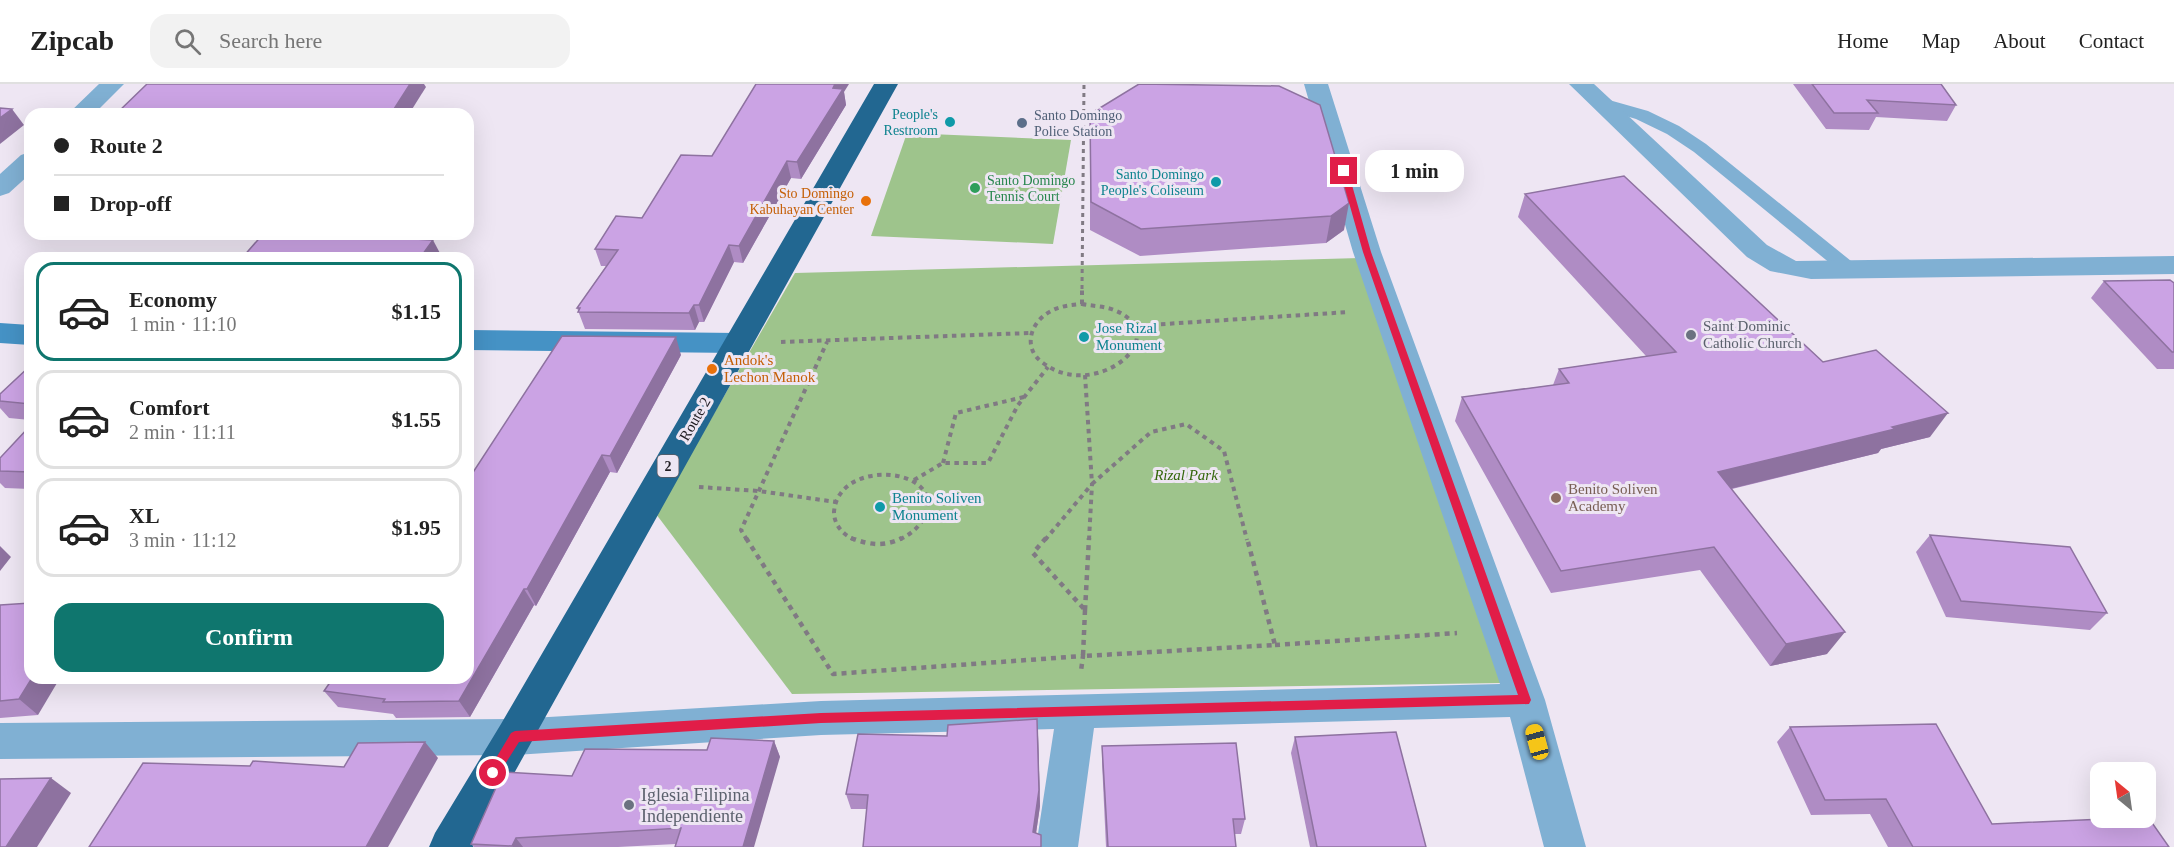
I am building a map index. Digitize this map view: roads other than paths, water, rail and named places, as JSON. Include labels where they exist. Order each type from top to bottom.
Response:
[{"type":"highway","name":"Route 2","points":[[450,847],[886,84]]},
{"type":"street","points":[[86,108],[112,84]]},
{"type":"street","points":[[1316,84],[1367,252],[1525,700],[1565,847]]},
{"type":"street","points":[[1581,84],[1756,251],[1787,269],[1808,271],[2174,265]]},
{"type":"street","points":[[0,188],[24,166]]},
{"type":"street","points":[[0,333],[24,334]]},
{"type":"street","points":[[474,340],[738,343]]},
{"type":"street","points":[[0,741],[515,736],[821,718],[1525,700]]},
{"type":"street","points":[[1057,847],[1076,711]]},
{"type":"lane","points":[[1602,103],[1642,115],[1673,130],[1700,148],[1849,269]]},
{"type":"place","name":"People's Restroom","points":[[950,122]]},
{"type":"place","name":"Santo Domingo Police Station","points":[[1022,123]]},
{"type":"place","name":"Santo Domingo People's Coliseum","points":[[1216,182]]},
{"type":"place","name":"Santo Domingo Tennis Court","points":[[975,188]]},
{"type":"place","name":"Sto Domingo Kabuhayan Center","points":[[866,201]]},
{"type":"place","name":"Saint Dominic Catholic Church","points":[[1691,335]]},
{"type":"place","name":"Jose Rizal Monument","points":[[1084,337]]},
{"type":"place","name":"Andok's Lechon Manok","points":[[712,369]]},
{"type":"place","name":"Benito Soliven Academy","points":[[1556,498]]},
{"type":"place","name":"Benito Soliven Monument","points":[[880,507]]},
{"type":"place","name":"Iglesia Filipina Independiente","points":[[629,805]]},
{"type":"park label","name":"Rizal Park","points":[[1186,475]]}]
